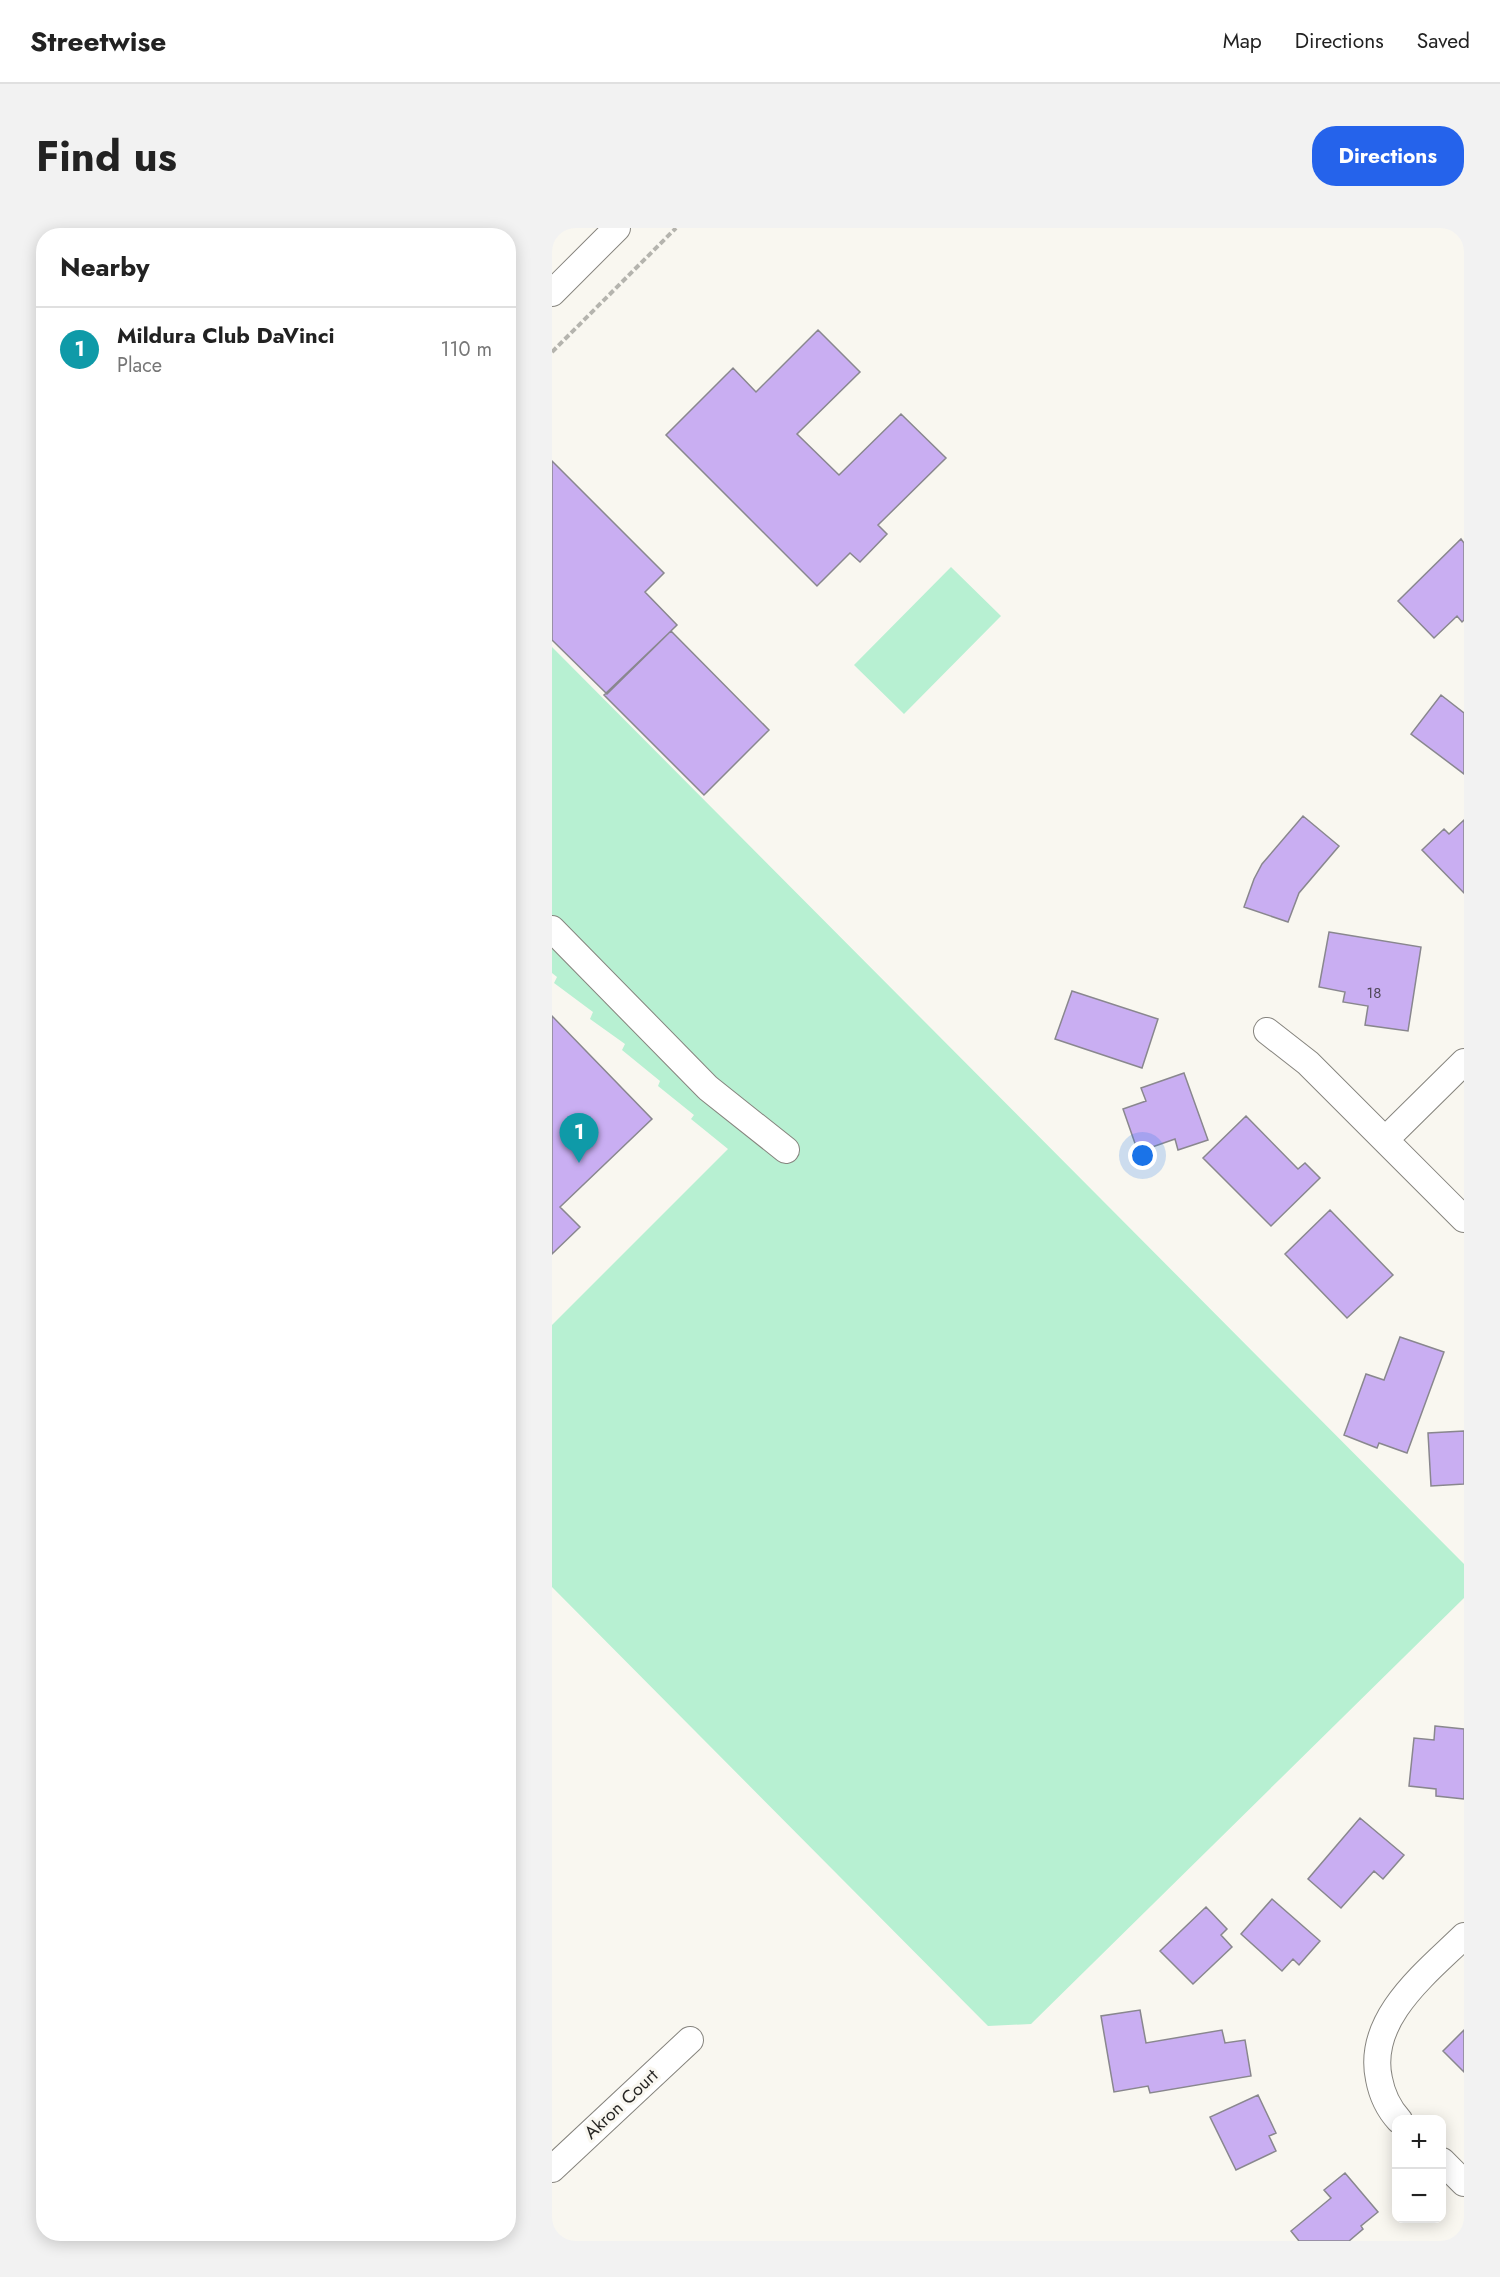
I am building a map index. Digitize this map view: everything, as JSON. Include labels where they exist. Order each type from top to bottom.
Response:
[{"type":"street","points":[[552,293],[617,228]]},
{"type":"street","points":[[552,929],[708,1088],[786,1150]]},
{"type":"street","points":[[1267,1031],[1308,1063],[1464,1220]]},
{"type":"street","points":[[1385,1140],[1464,1062]]},
{"type":"street","points":[[1395,2115],[1382,2092],[1378,2074],[1377,2056],[1382,2034],[1409,1989],[1464,1936]]},
{"type":"street","name":"Akron Court","points":[[552,2169],[690,2040]]},
{"type":"street","points":[[1446,2165],[1464,2183]]},
{"type":"path","points":[[552,352],[676,228]]},
{"type":"green space","points":[[951,567],[1001,616],[904,714],[854,665]]},
{"type":"green space","points":[[552,647],[1464,1564],[1464,1598],[1031,2024],[988,2026],[552,1587],[552,1325],[728,1149],[691,1119],[694,1115],[658,1086],[660,1081],[622,1050],[625,1044],[590,1019],[593,1012],[554,983],[557,977],[552,973]]},
{"type":"building","points":[[818,330],[860,372],[797,434],[839,475],[901,414],[946,458],[878,525],[887,534],[860,562],[850,553],[817,586],[666,435],[733,368],[756,392]]},
{"type":"building","points":[[552,461],[664,573],[645,592],[677,625],[607,694],[552,640]]},
{"type":"building","points":[[1461,539],[1464,543],[1464,620],[1462,622],[1457,616],[1434,638],[1398,601]]},
{"type":"building","points":[[671,631],[769,730],[704,795],[604,695]]},
{"type":"building","points":[[1441,695],[1464,713],[1464,774],[1411,734]]},
{"type":"building","points":[[1303,816],[1339,846],[1299,893],[1288,922],[1244,907],[1262,864]]},
{"type":"building","points":[[1464,820],[1464,893],[1422,850],[1444,829],[1449,834]]},
{"type":"building","points":[[1329,932],[1421,947],[1408,1031],[1365,1025],[1368,1006],[1343,1002],[1345,992],[1319,987]]},
{"type":"building","points":[[1072,991],[1158,1019],[1142,1068],[1055,1039]]},
{"type":"building","points":[[552,1016],[652,1119],[560,1207],[580,1227],[552,1254]]},
{"type":"building","points":[[1184,1073],[1208,1140],[1178,1150],[1175,1139],[1138,1152],[1123,1109],[1146,1101],[1141,1088]]},
{"type":"building","points":[[1246,1116],[1298,1169],[1305,1163],[1320,1178],[1271,1226],[1203,1158]]},
{"type":"building","points":[[1330,1210],[1393,1275],[1347,1318],[1285,1254]]},
{"type":"building","points":[[1400,1337],[1444,1352],[1407,1453],[1379,1443],[1377,1448],[1344,1435],[1366,1374],[1384,1380]]},
{"type":"building","points":[[1464,1431],[1464,1484],[1431,1486],[1428,1433]]},
{"type":"building","points":[[1435,1726],[1464,1729],[1464,1799],[1436,1796],[1436,1789],[1409,1786],[1414,1738],[1434,1740]]},
{"type":"building","points":[[1360,1818],[1404,1855],[1383,1879],[1374,1871],[1341,1908],[1308,1879]]},
{"type":"building","points":[[1272,1899],[1320,1941],[1299,1965],[1293,1959],[1282,1971],[1241,1934]]},
{"type":"building","points":[[1206,1907],[1227,1929],[1221,1935],[1232,1947],[1193,1984],[1160,1951]]},
{"type":"building","points":[[1140,2010],[1146,2043],[1222,2030],[1225,2043],[1245,2040],[1251,2076],[1150,2093],[1148,2086],[1114,2092],[1101,2016]]},
{"type":"building","points":[[1464,2030],[1464,2072],[1443,2051]]},
{"type":"building","points":[[1258,2095],[1276,2133],[1269,2136],[1276,2151],[1236,2170],[1210,2117]]},
{"type":"building","points":[[1345,2173],[1378,2212],[1361,2226],[1363,2229],[1349,2241],[1299,2241],[1291,2231],[1331,2198],[1324,2190]]},
{"type":"place","name":"Mildura Club DaVinci","points":[[579,1163]]}]
